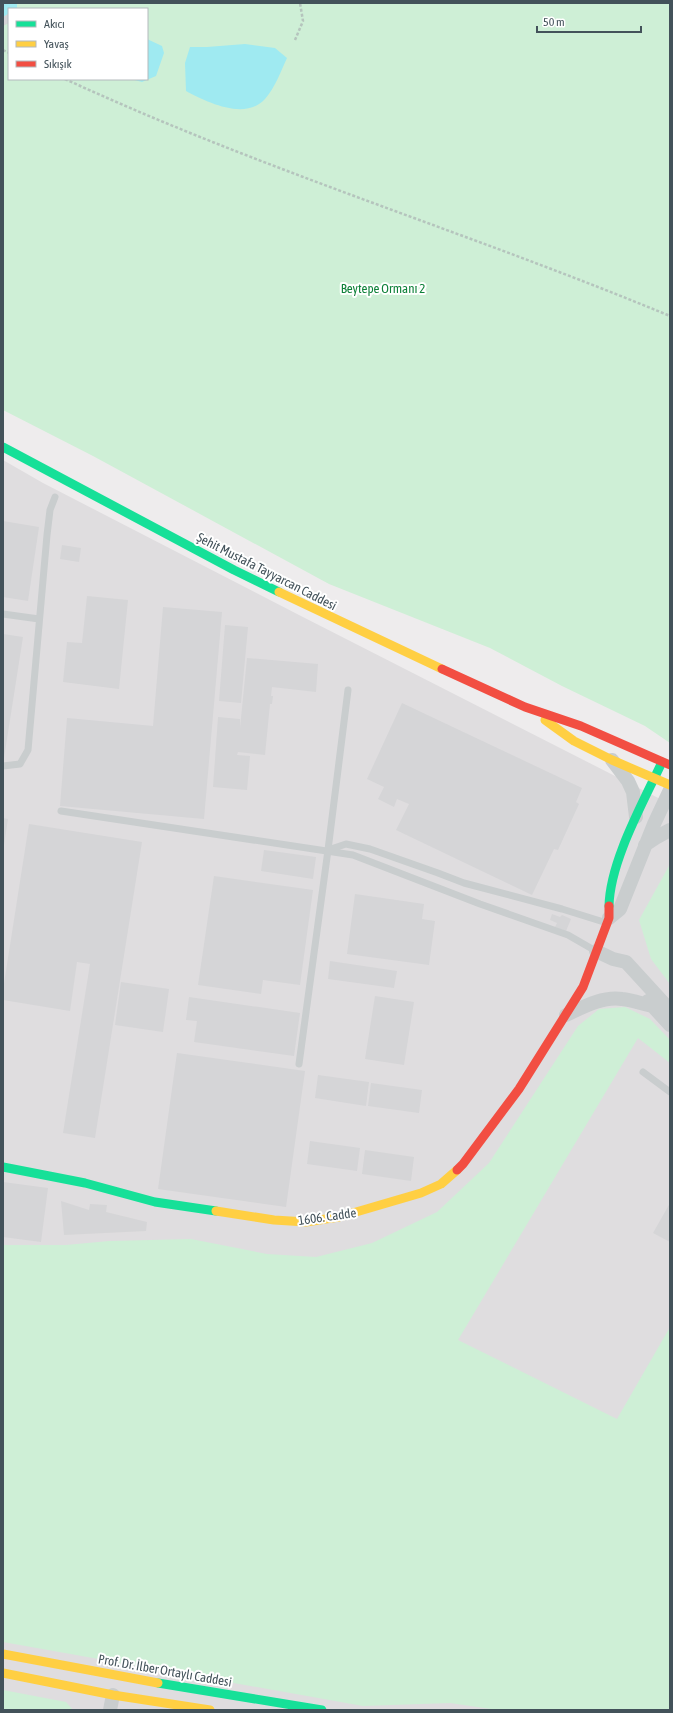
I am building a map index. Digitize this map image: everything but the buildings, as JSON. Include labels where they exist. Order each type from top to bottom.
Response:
[{"type":"street","name":"Şehit Mustafa Tayyarcan Caddesi","points":[[3,447],[234,570],[407,654],[525,707],[581,726],[666,764]]},
{"type":"street","name":"Şehit Mustafa Tayyarcan Caddesi","points":[[525,707],[574,741],[670,786]]},
{"type":"street","points":[[612,760],[628,781],[633,792],[636,820]]},
{"type":"street","name":"1606. Cadde","points":[[3,1167],[85,1183],[155,1202],[274,1220],[306,1222],[367,1209],[421,1193],[441,1184],[463,1164],[519,1089],[582,988],[608,921],[610,895],[623,851],[654,779],[666,764]]},
{"type":"street","points":[[608,921],[620,909],[645,845],[670,790]]},
{"type":"street","points":[[645,845],[670,830]]},
{"type":"street","points":[[596,952],[613,959],[626,962],[670,1010]]},
{"type":"street","points":[[613,959],[670,1025]]},
{"type":"street","points":[[566,1015],[592,1004],[611,999],[622,999],[653,1006]]},
{"type":"street","name":"Prof. Dr. İlber Ortaylı Caddesi","points":[[3,1654],[115,1686],[210,1710]]},
{"type":"street","name":"Prof. Dr. İlber Ortaylı Caddesi","points":[[3,1673],[322,1710]]},
{"type":"street","points":[[110,1710],[115,1686]]},
{"type":"lane","points":[[3,766],[20,764],[28,750],[50,510],[55,497]]},
{"type":"lane","points":[[3,614],[39,619]]},
{"type":"lane","points":[[299,1064],[348,690]]},
{"type":"lane","points":[[61,811],[328,850],[353,855],[480,904],[568,935],[596,952]]},
{"type":"lane","points":[[328,850],[346,844],[370,849],[464,883],[608,921]]},
{"type":"lane","points":[[643,1072],[670,1092]]},
{"type":"path","points":[[296,40],[302,21],[300,3]]},
{"type":"path","points":[[67,80],[245,154],[347,194],[584,281],[670,316]]},
{"type":"shaded area","points":[[3,460],[43,483],[670,804],[670,1710],[3,1710]]},
{"type":"green space","name":"Beytepe Ormanı 2","points":[[3,3],[670,3],[670,743],[645,726],[562,686],[490,648],[329,584],[93,456],[3,410]]},
{"type":"green space","points":[[670,864],[670,984],[651,959],[639,920]]},
{"type":"green space","points":[[625,1007],[650,1019],[670,1040],[670,1063],[638,1038],[458,1340],[617,1419],[670,1327],[670,1710],[498,1710],[450,1703],[363,1706],[3,1642],[3,1245],[66,1245],[109,1241],[191,1239],[267,1254],[316,1257],[372,1243],[437,1212],[489,1163],[578,1026],[599,1009]]},
{"type":"green space","points":[[3,1690],[66,1702],[73,1710],[3,1710]]},
{"type":"water","points":[[3,3],[17,3],[17,8],[8,8],[8,14],[3,17]]},
{"type":"water","points":[[148,39],[162,46],[164,53],[156,76],[148,79]]},
{"type":"water","points":[[245,44],[275,48],[287,58],[275,85],[265,99],[257,105],[247,109],[237,109],[215,104],[186,91],[185,63],[190,47]]},
{"type":"water","points":[[135,80],[147,80],[142,82]]},
{"type":"traffic: fast","points":[[3,447],[234,570],[279,592]]},
{"type":"traffic: fast","points":[[609,906],[615,870],[621,851],[662,762]]},
{"type":"traffic: fast","points":[[3,1167],[85,1183],[155,1202],[216,1211]]},
{"type":"traffic: fast","points":[[158,1683],[322,1710]]},
{"type":"traffic: slow","points":[[279,592],[442,669]]},
{"type":"traffic: slow","points":[[545,720],[574,741],[612,760],[670,785]]},
{"type":"traffic: slow","points":[[216,1211],[274,1220],[306,1222],[339,1217],[421,1193],[441,1184],[457,1170]]},
{"type":"traffic: slow","points":[[3,1654],[158,1683]]},
{"type":"traffic: slow","points":[[3,1673],[113,1695],[210,1710]]},
{"type":"traffic: jam","points":[[442,669],[525,707],[581,726],[670,765]]},
{"type":"traffic: jam","points":[[457,1170],[519,1089],[583,987],[609,918],[609,906]]}]
